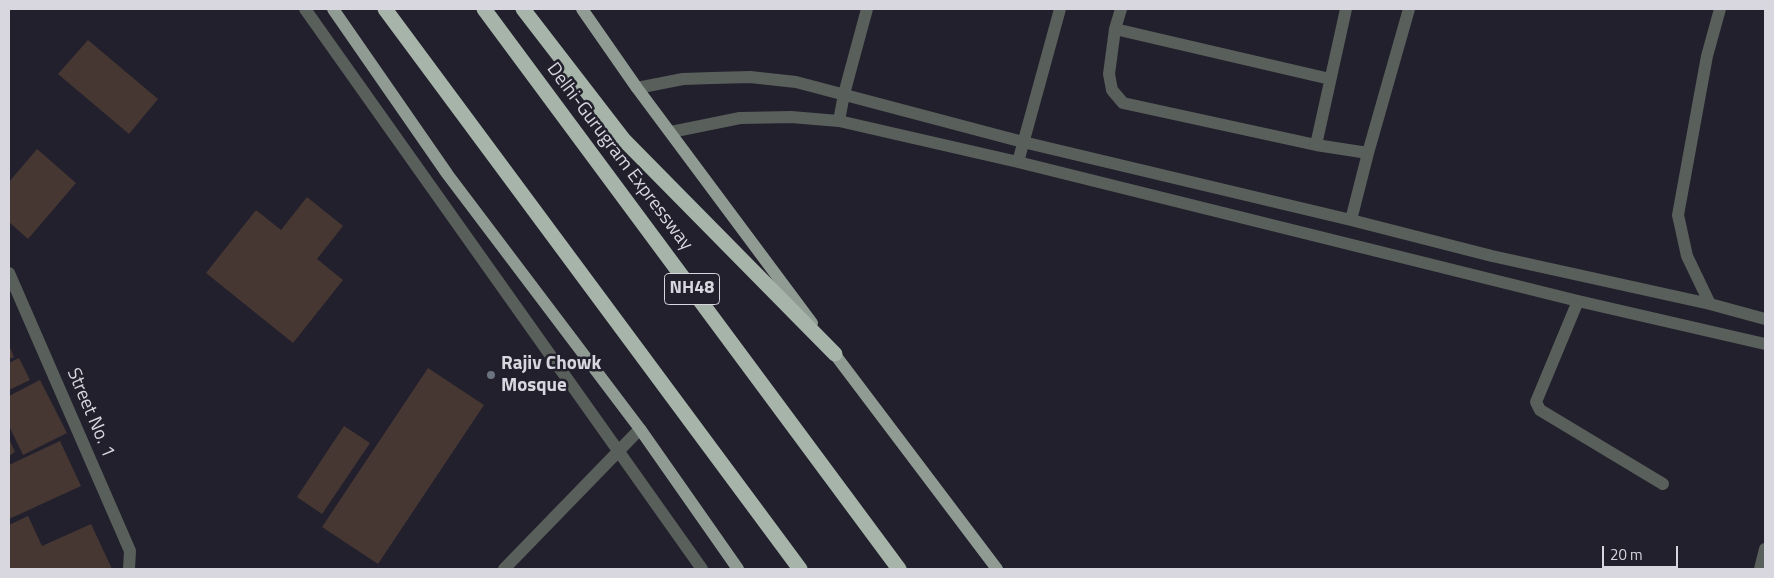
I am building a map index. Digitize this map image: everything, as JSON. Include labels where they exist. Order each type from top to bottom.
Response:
[{"type":"highway","points":[[385,9],[800,569]]},
{"type":"highway","name":"Delhi-Gurugram Expressway","points":[[484,9],[899,569]]},
{"type":"highway","points":[[523,9],[624,140],[835,354]]},
{"type":"main road","points":[[332,9],[448,175],[640,430],[738,569]]},
{"type":"main road","points":[[582,9],[638,88],[996,569]]},
{"type":"street","points":[[305,9],[702,569]]},
{"type":"street","points":[[839,121],[844,94],[867,9]]},
{"type":"street","points":[[1018,162],[1060,9]]},
{"type":"street","points":[[1121,9],[1115,29],[1109,74],[1112,90],[1123,103],[1316,144],[1368,153]]},
{"type":"street","points":[[1316,144],[1345,9]]},
{"type":"street","points":[[1351,220],[1409,9]]},
{"type":"street","points":[[1710,304],[1687,256],[1678,214],[1707,56],[1720,9]]},
{"type":"street","points":[[1115,29],[1330,79]]},
{"type":"street","points":[[638,88],[683,79],[750,76],[796,82],[1023,142],[1351,220],[1492,256],[1710,304],[1765,319]]},
{"type":"street","points":[[671,132],[740,118],[791,117],[839,121],[1018,162],[1578,301],[1765,344]]},
{"type":"street","name":"Street No. 1","points":[[9,273],[130,551],[129,569]]},
{"type":"street","points":[[1578,301],[1536,402],[1540,410],[1663,484]]},
{"type":"street","points":[[504,569],[618,450],[640,430]]},
{"type":"street","points":[[1760,569],[1765,549]]},
{"type":"building","points":[[88,40],[158,99],[129,134],[58,74]]},
{"type":"building","points":[[37,149],[76,183],[28,239],[9,222],[9,182]]},
{"type":"building","points":[[307,197],[343,226],[317,259],[343,280],[293,343],[206,273],[256,210],[281,230]]},
{"type":"building","points":[[9,345],[14,357],[9,359]]},
{"type":"building","points":[[19,358],[30,380],[9,390],[9,363]]},
{"type":"building","points":[[428,368],[484,405],[378,564],[322,527]]},
{"type":"building","points":[[40,380],[67,433],[23,455],[9,426],[9,396]]},
{"type":"building","points":[[344,426],[370,443],[322,514],[297,497]]},
{"type":"building","points":[[9,439],[15,452],[9,456]]},
{"type":"building","points":[[60,441],[81,486],[9,519],[9,465]]},
{"type":"building","points":[[28,516],[42,546],[91,524],[112,569],[9,569],[9,525]]},
{"type":"place","name":"Rajiv Chowk Mosque","points":[[491,375]]}]
